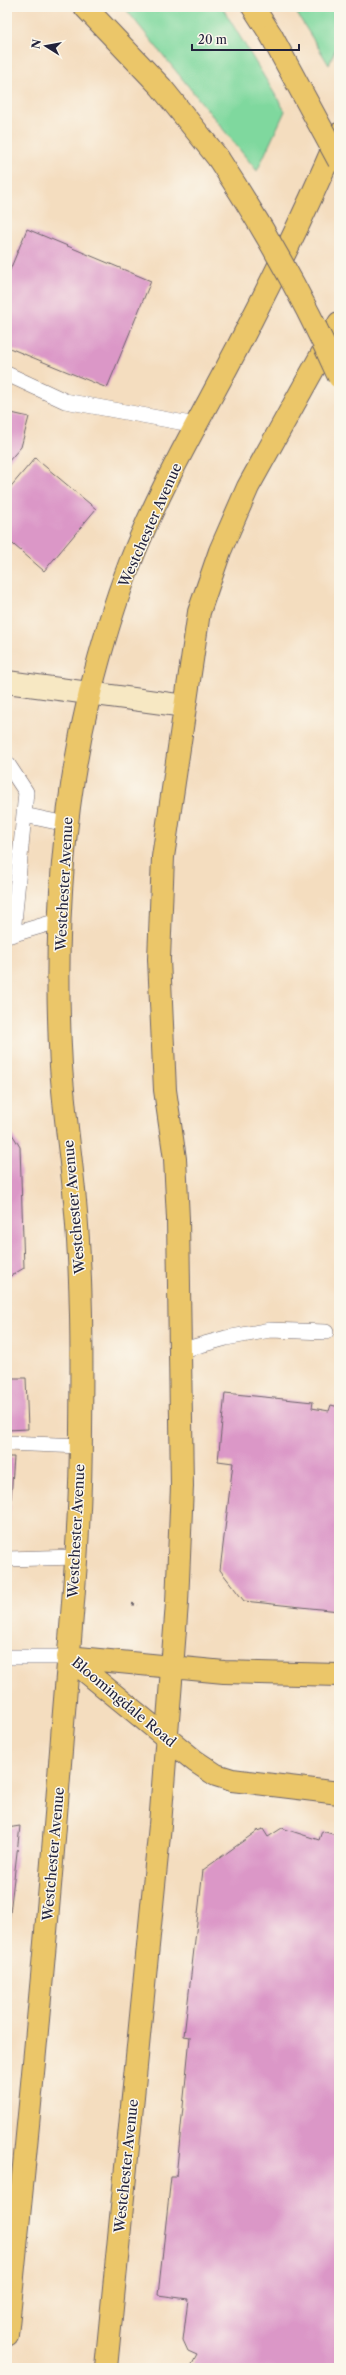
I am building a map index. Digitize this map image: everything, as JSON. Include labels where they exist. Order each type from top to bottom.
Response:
[{"type":"main road","points":[[85,7],[162,87],[218,158],[261,225],[314,323],[339,376]]},
{"type":"main road","points":[[253,7],[271,35],[339,161]]},
{"type":"main road","name":"Westchester Avenue","points":[[7,2335],[54,1841],[76,1557],[81,1446],[82,1319],[75,1203],[61,1067],[59,1002],[62,880],[66,824],[90,694],[110,621],[132,559],[158,499],[249,326],[306,210],[339,134]]},
{"type":"main road","name":"Westchester Avenue","points":[[106,2368],[160,1825],[182,1486],[178,1219],[175,1159],[165,1090],[159,959],[163,857],[199,612],[220,550],[248,487],[339,323]]},
{"type":"main road","name":"Bloomingdale Road","points":[[68,1656],[224,1672],[339,1675]]},
{"type":"main road","name":"Bloomingdale Road","points":[[68,1656],[166,1738],[216,1776],[232,1780],[339,1793]]},
{"type":"street","points":[[7,682],[185,706]]},
{"type":"lane","points":[[7,374],[65,401],[196,425]]},
{"type":"lane","points":[[7,763],[26,792],[10,935],[61,920]]},
{"type":"lane","points":[[24,815],[66,824]]},
{"type":"lane","points":[[179,1351],[226,1338],[270,1330],[326,1332]]},
{"type":"lane","points":[[7,1443],[81,1446]]},
{"type":"lane","points":[[7,1559],[76,1557]]},
{"type":"lane","points":[[7,1657],[68,1656]]},
{"type":"path","points":[[132,1604],[138,1605]]},
{"type":"green space","points":[[124,7],[222,7],[285,111],[257,171]]},
{"type":"green space","points":[[293,7],[339,7],[339,40],[329,65]]},
{"type":"building","points":[[27,229],[151,281],[107,388],[7,347],[7,277]]},
{"type":"building","points":[[7,412],[29,417],[21,447],[7,463]]},
{"type":"building","points":[[35,458],[96,509],[44,571],[7,539],[7,491]]},
{"type":"building","points":[[7,1126],[20,1147],[24,1268],[7,1278]]},
{"type":"building","points":[[7,1378],[26,1378],[28,1429],[7,1430]]},
{"type":"building","points":[[225,1393],[313,1402],[312,1408],[329,1411],[331,1405],[339,1407],[339,1611],[244,1601],[220,1570],[233,1463],[218,1461]]},
{"type":"building","points":[[7,1457],[14,1457],[8,1540],[7,1539]]},
{"type":"building","points":[[20,1826],[8,1931],[7,1931],[7,1828]]},
{"type":"building","points":[[282,1828],[319,1840],[322,1831],[339,1836],[339,2368],[190,2368],[197,2355],[188,2351],[183,2340],[188,2299],[158,2295],[171,2177],[176,2177],[190,2037],[184,2036],[203,1870],[257,1831],[263,1829],[268,1837]]}]
